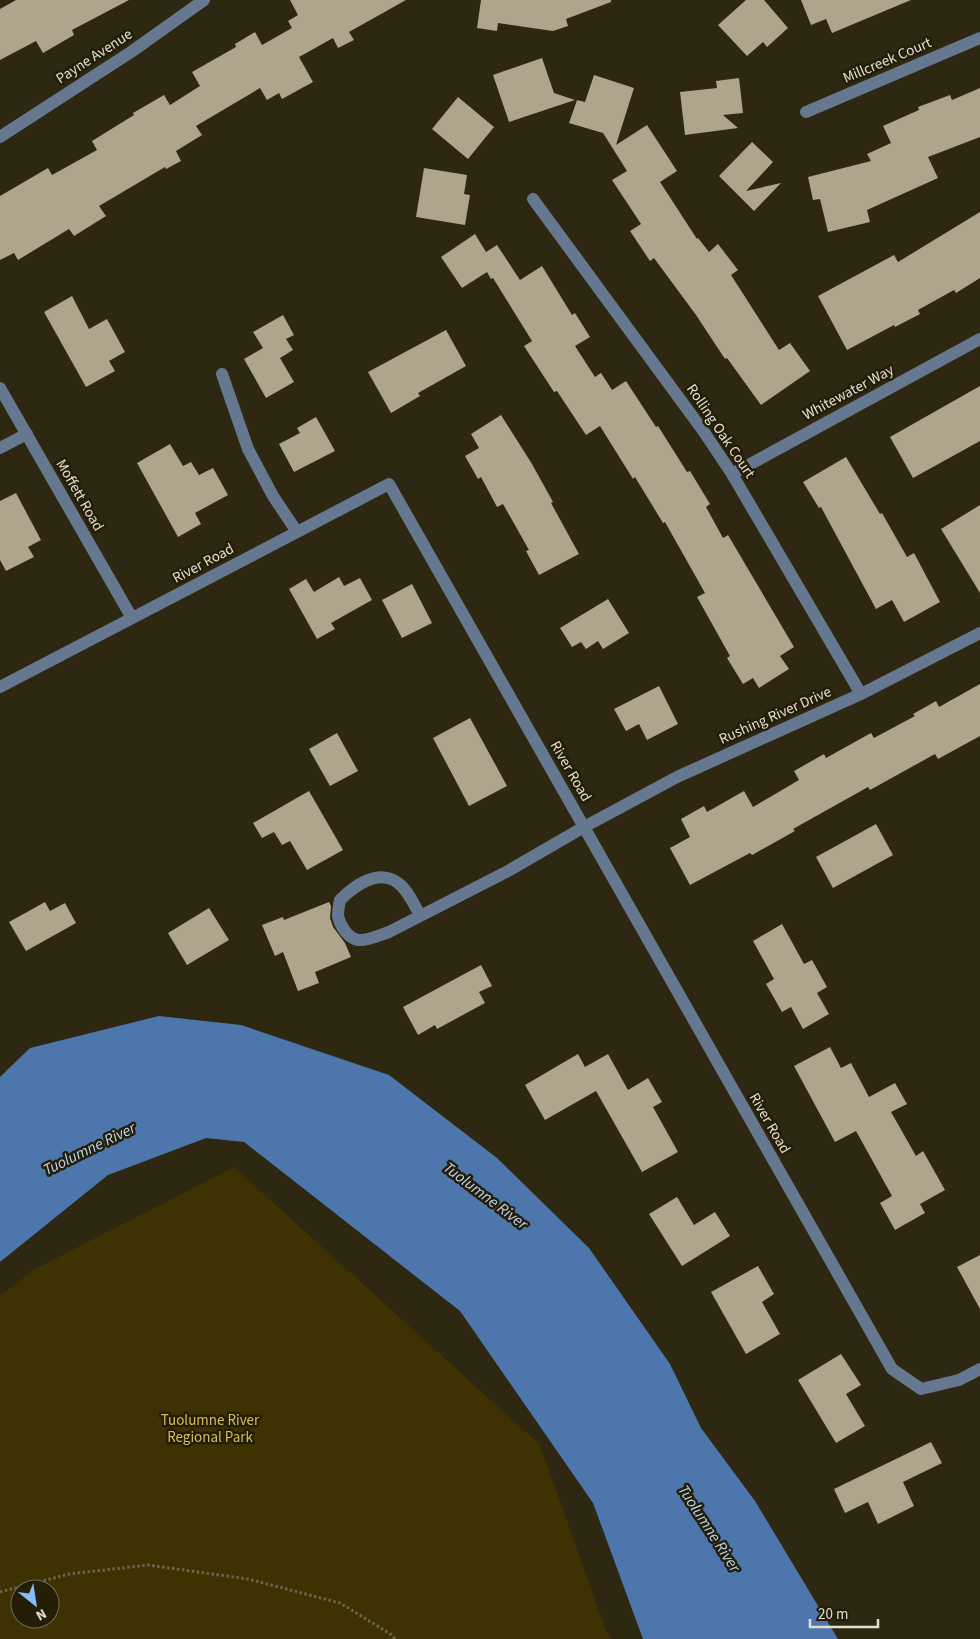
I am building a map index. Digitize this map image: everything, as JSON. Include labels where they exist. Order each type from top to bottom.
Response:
[{"type":"street","name":"Payne Avenue","points":[[0,137],[131,52],[204,0]]},
{"type":"street","name":"Millcreek Court","points":[[806,112],[980,38]]},
{"type":"street","name":"Rolling Oak Court","points":[[533,199],[698,424],[732,474],[861,694]]},
{"type":"street","name":"Whitewater Way","points":[[732,474],[980,339]]},
{"type":"street","points":[[222,374],[248,449],[273,496],[297,532]]},
{"type":"street","name":"Moffett Road","points":[[0,388],[132,618]]},
{"type":"street","points":[[0,448],[27,434]]},
{"type":"street","name":"River Road","points":[[0,686],[389,484],[892,1369],[921,1389],[959,1380],[980,1369]]},
{"type":"street","name":"Rushing River Drive","points":[[420,915],[508,871],[677,777],[861,694],[980,633]]},
{"type":"street","points":[[384,878],[398,883],[420,915],[389,932],[358,940],[349,936],[342,928],[338,916],[340,900],[362,881],[384,878]]},
{"type":"path","points":[[0,1592],[69,1574],[148,1565],[248,1579],[340,1603],[392,1635],[395,1639]]},
{"type":"green space","name":"Tuolumne River Regional Park","points":[[234,1167],[540,1445],[606,1631],[612,1639],[0,1639],[0,1296],[35,1269]]},
{"type":"water","name":"Tuolumne River","points":[[159,1016],[241,1025],[389,1075],[497,1158],[589,1248],[670,1364],[701,1428],[755,1501],[838,1639],[643,1639],[593,1503],[460,1311],[244,1142],[206,1138],[108,1175],[0,1262],[0,1077],[30,1048]]},
{"type":"building","points":[[16,0],[129,0],[72,30],[74,35],[43,53],[36,41],[0,60],[0,9]]},
{"type":"building","points":[[290,0],[406,0],[349,32],[354,40],[338,48],[333,38],[299,57],[313,82],[282,99],[279,93],[267,100],[260,88],[196,126],[202,135],[176,151],[181,161],[166,169],[165,167],[99,206],[106,216],[74,236],[69,229],[18,260],[14,253],[0,260],[0,196],[48,168],[52,175],[97,150],[92,141],[134,115],[133,113],[164,95],[170,105],[200,86],[192,72],[236,47],[235,44],[255,32],[262,45],[292,28],[288,21],[298,15]]},
{"type":"building","points":[[481,0],[611,0],[611,2],[566,19],[568,26],[553,31],[498,23],[497,31],[477,28]]},
{"type":"building","points":[[746,0],[764,0],[788,28],[767,47],[763,42],[747,56],[718,25]]},
{"type":"building","points":[[801,0],[911,0],[832,33],[826,19],[811,25]]},
{"type":"building","points":[[542,58],[554,93],[575,100],[509,122],[493,75]]},
{"type":"building","points":[[594,75],[634,88],[616,145],[647,125],[677,171],[660,182],[697,239],[709,252],[718,244],[738,270],[731,275],[779,350],[790,343],[810,371],[761,405],[727,358],[725,359],[696,315],[654,258],[650,261],[630,231],[641,224],[612,180],[627,171],[603,133],[569,123],[577,100],[585,102]]},
{"type":"building","points":[[739,78],[743,113],[723,115],[738,128],[685,135],[680,92],[717,88],[716,81]]},
{"type":"building","points":[[980,88],[980,137],[928,157],[938,178],[867,210],[870,222],[828,232],[820,199],[813,200],[808,177],[871,161],[867,154],[891,143],[883,126],[919,110],[918,107],[950,95],[952,100]]},
{"type":"building","points":[[458,97],[494,127],[468,159],[432,129]]},
{"type":"building","points":[[752,142],[773,162],[746,191],[781,183],[754,211],[719,176]]},
{"type":"building","points":[[424,168],[467,175],[464,194],[470,195],[465,225],[416,217]]},
{"type":"building","points":[[980,212],[980,278],[956,293],[954,290],[918,310],[920,314],[895,327],[894,325],[847,350],[818,296],[894,255],[898,262]]},
{"type":"building","points":[[475,234],[486,252],[497,245],[520,280],[542,266],[572,315],[575,313],[590,337],[575,346],[595,377],[601,373],[612,390],[626,381],[656,427],[658,426],[687,472],[690,471],[710,504],[706,507],[723,538],[728,535],[794,647],[780,656],[789,669],[759,688],[753,678],[743,684],[727,658],[730,656],[697,597],[705,593],[665,522],[663,523],[635,477],[633,479],[600,426],[586,435],[557,391],[554,392],[524,346],[532,341],[493,278],[491,279],[487,272],[462,288],[441,257]]},
{"type":"building","points":[[72,296],[89,329],[107,319],[125,352],[109,361],[115,371],[86,387],[44,312]]},
{"type":"building","points":[[283,315],[294,335],[286,339],[293,350],[280,358],[294,382],[266,398],[244,359],[263,348],[253,332]]},
{"type":"building","points":[[446,330],[466,366],[418,393],[420,396],[391,413],[368,372]]},
{"type":"building","points":[[980,386],[980,441],[913,478],[890,437]]},
{"type":"building","points":[[501,415],[532,464],[579,554],[539,575],[526,551],[529,550],[503,504],[497,507],[481,477],[478,479],[465,456],[479,448],[471,434]]},
{"type":"building","points":[[316,417],[335,451],[294,472],[279,444],[300,433],[297,428]]},
{"type":"building","points":[[170,444],[183,466],[191,462],[199,475],[213,468],[228,495],[195,513],[201,524],[178,537],[137,463]]},
{"type":"building","points":[[846,457],[880,514],[882,513],[907,557],[914,553],[940,602],[904,622],[892,600],[876,609],[821,507],[819,508],[803,482]]},
{"type":"building","points":[[16,493],[41,540],[28,547],[34,557],[6,571],[0,560],[0,501]]},
{"type":"building","points":[[980,505],[980,593],[941,529]]},
{"type":"building","points":[[339,577],[344,586],[360,578],[372,600],[331,623],[335,629],[317,639],[289,589],[306,579],[314,592]]},
{"type":"building","points":[[412,584],[432,623],[402,638],[382,600]]},
{"type":"building","points":[[608,599],[629,633],[603,649],[598,641],[586,649],[581,642],[572,647],[560,628]]},
{"type":"building","points":[[980,684],[980,736],[938,759],[935,754],[870,790],[868,787],[793,829],[795,831],[752,855],[750,853],[690,885],[670,848],[690,837],[681,819],[704,806],[707,812],[744,791],[753,807],[799,780],[794,771],[824,754],[826,758],[871,733],[874,738],[915,716],[913,714],[936,701],[939,707]]},
{"type":"building","points":[[659,686],[678,724],[647,740],[639,724],[626,731],[614,709]]},
{"type":"building","points":[[470,718],[507,786],[469,806],[433,738]]},
{"type":"building","points":[[337,733],[358,771],[330,786],[309,749]]},
{"type":"building","points":[[309,791],[343,850],[307,870],[290,841],[282,845],[274,832],[262,838],[253,823]]},
{"type":"building","points":[[876,824],[893,855],[833,888],[816,857]]},
{"type":"building","points":[[45,902],[50,911],[65,903],[76,923],[26,951],[9,922]]},
{"type":"building","points":[[329,902],[331,906],[330,918],[333,927],[345,943],[351,957],[315,972],[319,983],[298,991],[283,952],[275,956],[262,925],[283,917],[284,920]]},
{"type":"building","points":[[209,908],[229,940],[187,965],[168,933]]},
{"type":"building","points":[[782,924],[804,964],[812,960],[827,987],[817,993],[829,1014],[803,1029],[791,1007],[782,1012],[766,984],[774,979],[753,941]]},
{"type":"building","points":[[481,965],[492,986],[479,992],[485,1003],[437,1029],[435,1025],[418,1035],[403,1007]]},
{"type":"building","points":[[830,1047],[841,1068],[851,1063],[869,1097],[895,1083],[907,1104],[891,1112],[916,1156],[923,1151],[945,1190],[920,1204],[925,1213],[895,1230],[880,1203],[892,1196],[856,1131],[835,1142],[794,1066]]},
{"type":"building","points":[[578,1054],[585,1067],[608,1054],[628,1090],[648,1078],[662,1102],[653,1107],[678,1152],[642,1172],[596,1091],[545,1120],[525,1085]]},
{"type":"building","points":[[677,1197],[694,1225],[715,1212],[730,1236],[682,1266],[649,1214]]},
{"type":"building","points":[[980,1255],[980,1309],[957,1267]]},
{"type":"building","points":[[758,1266],[774,1294],[762,1302],[780,1334],[746,1354],[711,1292]]},
{"type":"building","points":[[841,1354],[861,1385],[846,1394],[865,1426],[836,1443],[798,1380]]},
{"type":"building","points":[[931,1442],[942,1463],[903,1482],[914,1506],[878,1524],[868,1502],[845,1513],[834,1489]]}]
